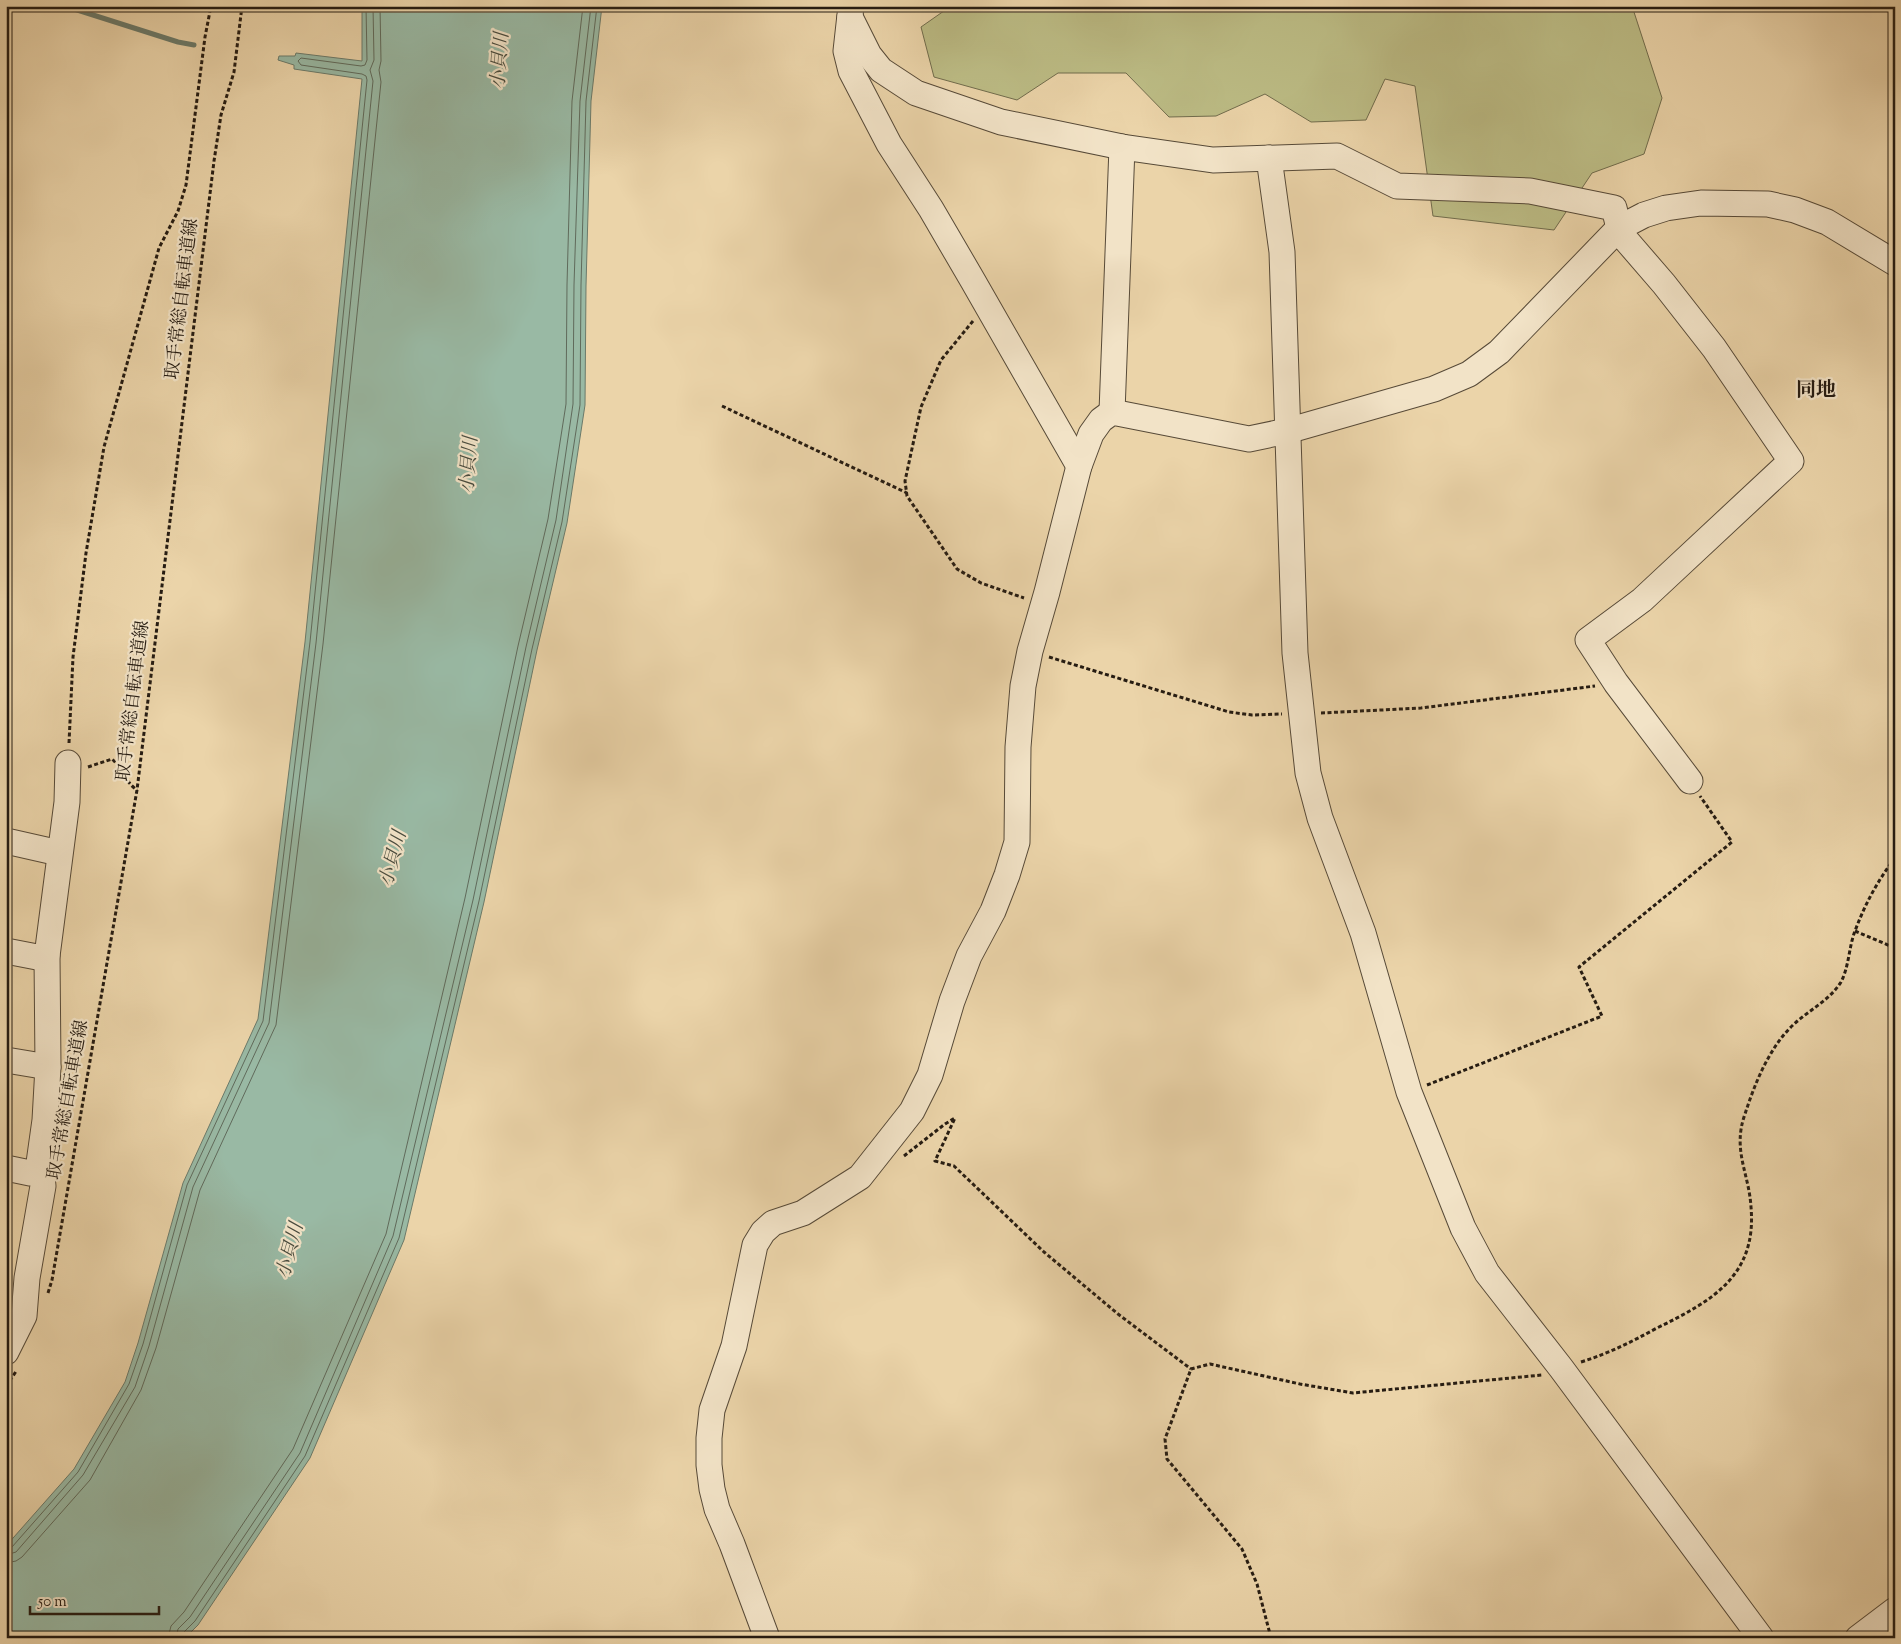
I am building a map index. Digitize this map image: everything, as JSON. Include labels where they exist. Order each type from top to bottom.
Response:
[{"type":"street","points":[[851,12],[869,55],[881,70],[916,93],[1002,122],[1122,147],[1212,160],[1337,156],[1397,186],[1530,191],[1614,208],[1619,228],[1626,240],[1664,284],[1714,348],[1791,462],[1642,600],[1588,640],[1616,683],[1690,781]]},
{"type":"street","points":[[851,12],[846,51],[851,71],[889,144],[931,209],[1079,466]]},
{"type":"street","points":[[1112,412],[1122,147]]},
{"type":"street","points":[[1269,158],[1282,252],[1295,653],[1308,773],[1320,818],[1363,933],[1408,1092],[1464,1228],[1487,1273],[1561,1368],[1761,1638]]},
{"type":"street","points":[[767,1638],[736,1553],[717,1509],[709,1465],[708,1438],[712,1410],[734,1346],[755,1244],[763,1232],[773,1224],[803,1213],[860,1177],[912,1111],[930,1075],[952,1001],[969,956],[993,911],[1017,842],[1018,747],[1023,686],[1032,643],[1079,466],[1091,434],[1101,420],[1112,412],[1249,439],[1287,432],[1434,389],[1469,374],[1499,352],[1619,228],[1644,215],[1666,208],[1701,203],[1768,204],[1795,210],[1827,222],[1895,263]]},
{"type":"street","points":[[13,1359],[24,1316],[16,1276],[43,1186],[42,1176],[38,1170],[45,1120],[48,1067],[48,956],[59,853],[67,802],[68,763]]},
{"type":"street","points":[[6,841],[59,853]]},
{"type":"street","points":[[6,950],[37,957],[48,956]]},
{"type":"street","points":[[6,1060],[48,1067]]},
{"type":"street","points":[[6,1168],[30,1172],[38,1170]]},
{"type":"street","points":[[1858,1638],[1895,1610]]},
{"type":"path","points":[[137,790],[132,787],[118,764],[112,759],[84,769],[68,763],[74,657],[86,553],[104,447],[159,248],[178,211],[186,185],[205,37],[211,6]]},
{"type":"path","name":"取手常総自転車道線","points":[[46,1298],[52,1280],[137,790],[214,161],[222,115],[234,72],[242,6]]},
{"type":"path","points":[[986,303],[942,360],[932,382],[919,416],[905,481],[907,493],[958,569],[981,583],[1043,604]]},
{"type":"path","points":[[722,406],[907,493]]},
{"type":"path","points":[[1408,1092],[1602,1016],[1579,967],[1732,842],[1690,781]]},
{"type":"path","points":[[1855,931],[1895,948]]},
{"type":"path","points":[[901,1159],[955,1118],[935,1160],[954,1166],[1044,1252],[1118,1314],[1191,1369]]},
{"type":"path","points":[[6,1386],[13,1359]]},
{"type":"green space","points":[[951,6],[1632,6],[1662,98],[1644,154],[1592,173],[1554,230],[1433,216],[1415,86],[1385,79],[1366,120],[1311,122],[1265,94],[1216,116],[1169,117],[1126,73],[1058,73],[1017,100],[934,77],[921,27]]},
{"type":"water","name":"小貝川","points":[[362,6],[602,6],[591,101],[585,405],[567,523],[537,650],[484,902],[404,1240],[310,1458],[198,1625],[185,1638],[6,1638],[6,1546],[74,1469],[125,1382],[138,1343],[183,1183],[258,1019],[305,642],[362,79],[294,69],[294,65],[278,60],[279,56],[295,56],[296,53],[362,61]]},
{"type":"waterway","points":[[71,8],[178,42],[194,45]]},
{"type":"district","name":"同地","points":[[1816,391]]}]
